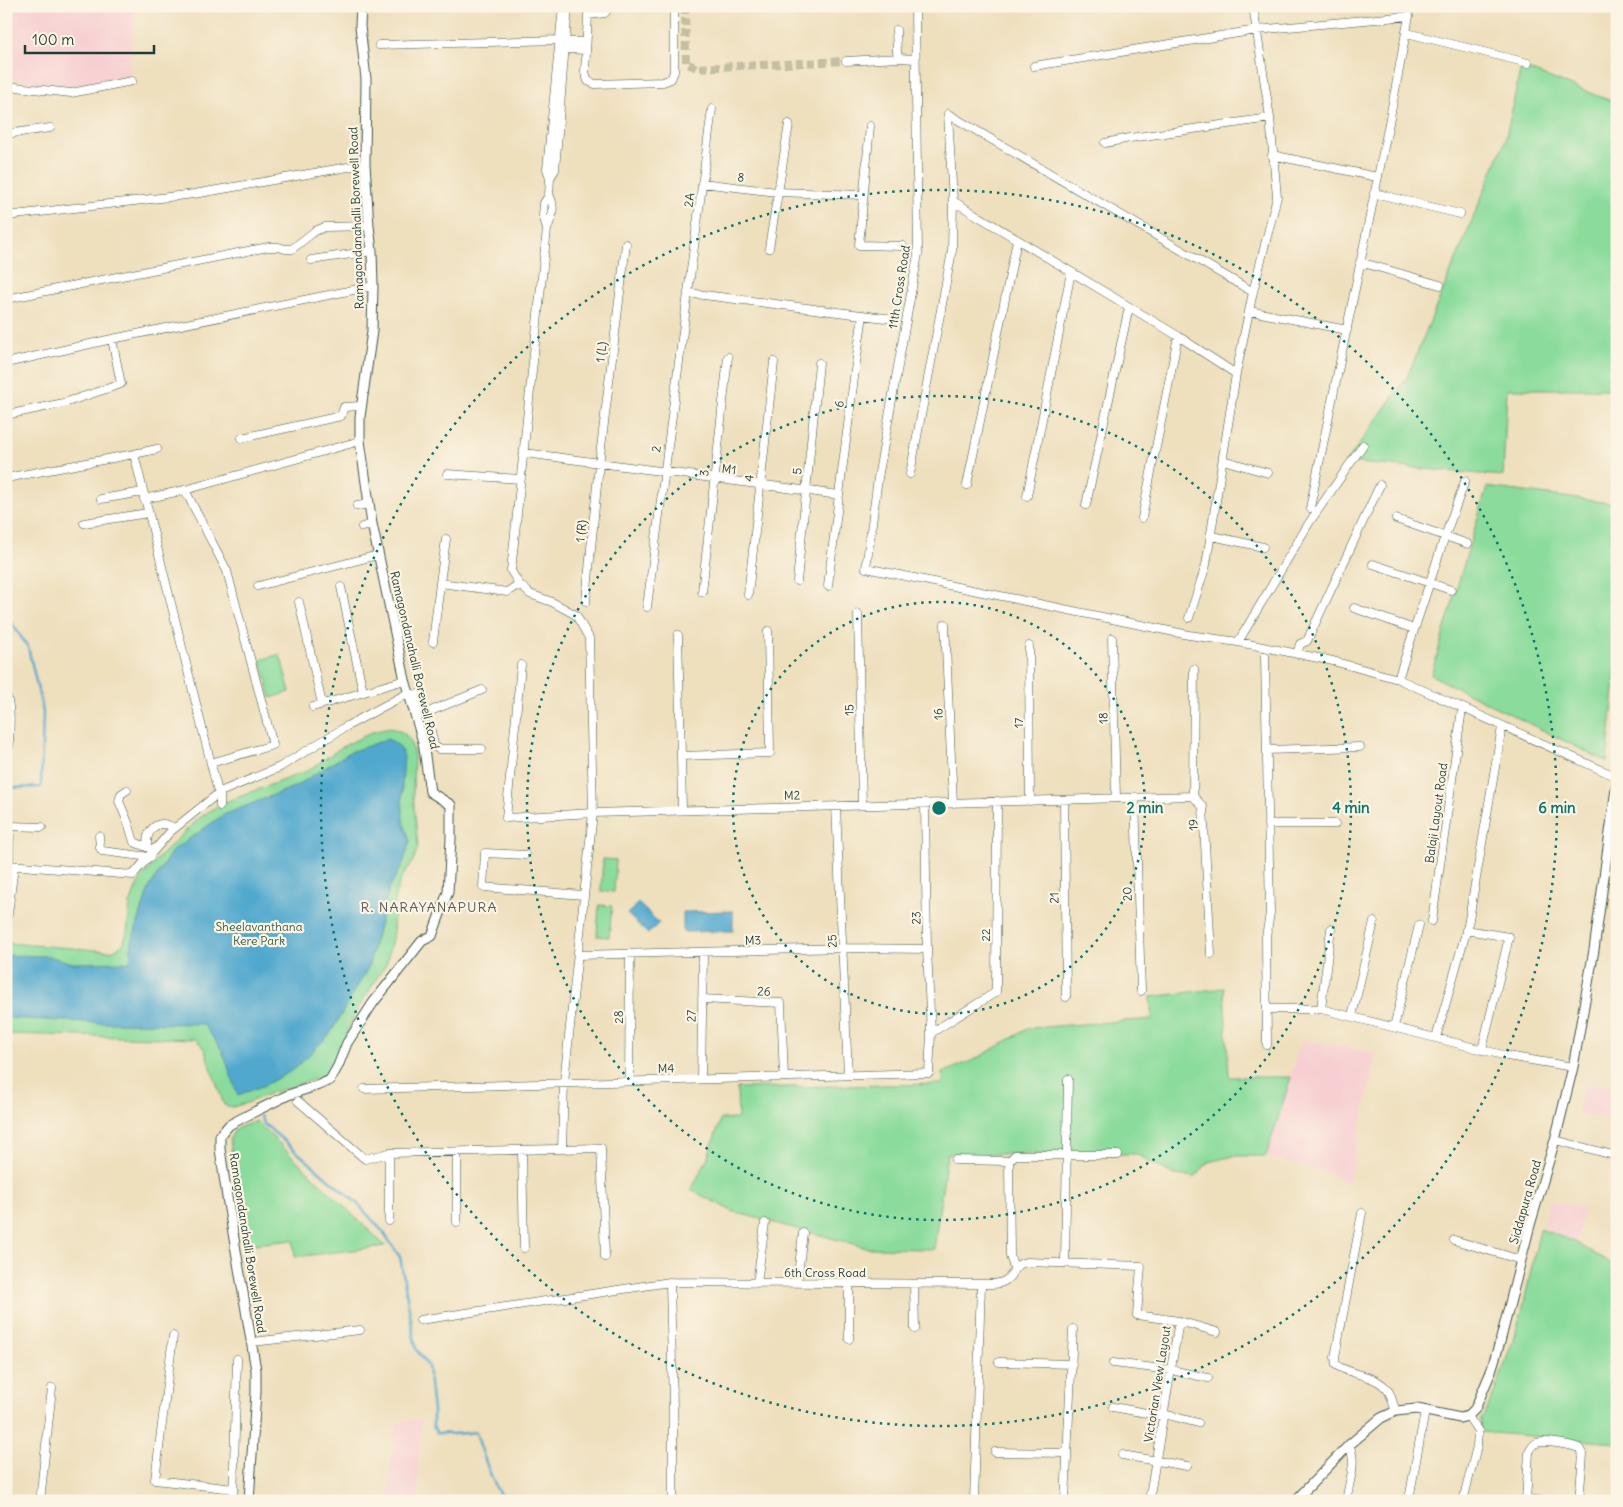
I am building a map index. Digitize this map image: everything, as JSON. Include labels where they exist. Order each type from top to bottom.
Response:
[{"type":"street","name":"Ramagondanahalli Borewell Road","points":[[249,1501],[256,1370],[227,1197],[220,1136],[229,1125],[250,1114],[288,1095],[330,1080],[347,1043],[373,1003],[422,941],[432,936],[448,892],[451,805],[430,792],[423,742],[419,728],[417,693],[405,680],[372,524],[360,441],[361,406],[372,330],[373,286],[365,164],[366,79],[360,26],[361,6]]},
{"type":"street","points":[[563,6],[564,44]]},
{"type":"street","points":[[562,1149],[564,1082],[593,812],[589,638],[576,615],[552,602],[530,594],[519,584],[512,571],[548,229],[552,216],[553,203],[549,195],[550,178],[547,169],[568,6]]},
{"type":"street","points":[[610,6],[605,13],[588,15],[585,72],[588,81],[595,84],[664,82],[670,79],[674,72],[674,6]]},
{"type":"street","name":"11th Cross Road","points":[[915,6],[918,254],[878,478],[866,568],[1189,635],[1238,642]]},
{"type":"street","points":[[1189,618],[1206,565],[1236,374],[1253,292],[1277,197],[1270,118],[1253,6]]},
{"type":"street","points":[[1034,66],[1257,30],[1409,16],[1310,508]]},
{"type":"street","points":[[896,30],[899,58]]},
{"type":"street","points":[[1407,33],[1528,63]]},
{"type":"street","points":[[379,45],[564,44],[586,46]]},
{"type":"street","points":[[846,61],[916,58]]},
{"type":"street","points":[[6,86],[70,92],[132,81]]},
{"type":"street","name":"2A","points":[[688,294],[712,109]]},
{"type":"street","points":[[910,474],[952,251],[948,114],[1253,292]]},
{"type":"street","points":[[1105,144],[1130,138],[1270,118]]},
{"type":"street","points":[[769,248],[789,124]]},
{"type":"street","points":[[870,126],[859,245],[903,246]]},
{"type":"street","points":[[6,134],[50,128]]},
{"type":"street","points":[[1272,155],[1377,177]]},
{"type":"street","points":[[6,216],[194,194],[365,164]]},
{"type":"street","name":"8","points":[[702,183],[777,192],[863,194]]},
{"type":"street","points":[[1374,194],[1460,214]]},
{"type":"street","points":[[952,201],[1178,336],[1236,374]]},
{"type":"street","points":[[6,299],[268,247],[292,249],[310,234],[325,227],[369,226]]},
{"type":"street","points":[[967,485],[1017,240]]},
{"type":"street","name":"1 (L)","points":[[599,464],[626,244]]},
{"type":"street","points":[[311,260],[372,251]]},
{"type":"street","points":[[1360,262],[1440,285]]},
{"type":"street","points":[[1027,496],[1071,272]]},
{"type":"street","points":[[6,363],[112,339],[373,286]]},
{"type":"street","points":[[688,294],[893,319]]},
{"type":"street","name":"2","points":[[647,607],[688,294]]},
{"type":"street","points":[[1086,504],[1129,307]]},
{"type":"street","points":[[1250,311],[1347,330]]},
{"type":"street","name":"6","points":[[839,495],[863,316]]},
{"type":"street","points":[[1142,518],[1178,336]]},
{"type":"street","points":[[6,415],[64,404],[121,384],[112,339]]},
{"type":"street","name":"3","points":[[702,592],[728,357]]},
{"type":"street","name":"4","points":[[748,596],[774,362]]},
{"type":"street","name":"5","points":[[797,581],[819,363]]},
{"type":"street","points":[[242,438],[341,416],[345,406],[361,406]]},
{"type":"street","points":[[101,499],[144,496],[185,490],[360,441]]},
{"type":"street","points":[[1363,445],[1309,523],[1238,642],[1333,661],[1398,679],[1617,777]]},
{"type":"street","points":[[6,478],[157,448]]},
{"type":"street","name":"M1","points":[[525,453],[839,495]]},
{"type":"street","points":[[134,454],[218,790],[220,806]]},
{"type":"street","points":[[1223,460],[1268,472]]},
{"type":"street","name":"1 (R)","points":[[586,601],[599,464]]},
{"type":"street","points":[[447,474],[521,479]]},
{"type":"street","points":[[1398,679],[1429,582],[1465,481]]},
{"type":"street","points":[[1297,654],[1300,644],[1307,641],[1380,485]]},
{"type":"street","points":[[185,490],[227,571],[273,745],[211,763]]},
{"type":"street","points":[[828,586],[839,495]]},
{"type":"street","points":[[357,506],[369,504]]},
{"type":"street","points":[[84,523],[148,513]]},
{"type":"street","points":[[1396,519],[1468,544]]},
{"type":"street","points":[[362,528],[372,524]]},
{"type":"street","points":[[1212,536],[1263,547]]},
{"type":"street","points":[[433,642],[446,539]]},
{"type":"street","points":[[258,586],[378,554]]},
{"type":"street","points":[[1373,564],[1452,590]]},
{"type":"street","points":[[440,583],[507,592],[519,584]]},
{"type":"street","points":[[341,587],[363,692]]},
{"type":"street","points":[[299,602],[322,704]]},
{"type":"street","points":[[1354,608],[1414,629]]},
{"type":"street","name":"15","points":[[858,614],[862,805]]},
{"type":"street","name":"16","points":[[945,624],[953,803]]},
{"type":"street","points":[[682,756],[770,753],[768,631]]},
{"type":"street","points":[[678,635],[682,810]]},
{"type":"street","name":"18","points":[[1112,638],[1116,798]]},
{"type":"street","points":[[1307,641],[1311,646],[1309,656]]},
{"type":"street","name":"17","points":[[1029,646],[1030,800]]},
{"type":"street","points":[[1265,656],[1270,913],[1266,936],[1267,1045]]},
{"type":"street","name":"M2","points":[[521,665],[506,818],[593,812],[1193,796]]},
{"type":"street","name":"19","points":[[1194,669],[1193,796],[1204,807],[1211,954]]},
{"type":"street","points":[[313,707],[405,680]]},
{"type":"street","points":[[419,716],[482,690]]},
{"type":"street","points":[[42,827],[8,826],[9,865],[127,876],[134,875],[150,851],[218,790],[280,767],[347,726],[417,693]]},
{"type":"street","points":[[6,694],[9,702],[10,717],[9,746],[6,749]]},
{"type":"street","name":"Balaji Layout Road","points":[[1432,921],[1462,709]]},
{"type":"street","points":[[419,728],[431,726],[434,745],[438,749],[482,749]]},
{"type":"street","points":[[1436,1038],[1466,930],[1502,727]]},
{"type":"street","points":[[423,742],[433,740]]},
{"type":"street","points":[[1267,750],[1360,747]]},
{"type":"street","name":"Siddapura Road","points":[[1468,1416],[1475,1409],[1490,1374],[1500,1342],[1573,1067],[1594,954],[1615,815],[1617,782]]},
{"type":"street","points":[[126,790],[121,794],[119,801],[134,842],[150,851]]},
{"type":"street","name":"20","points":[[1136,797],[1141,991]]},
{"type":"street","name":"21","points":[[1064,800],[1066,997]]},
{"type":"street","name":"22","points":[[931,1033],[996,992],[997,801]]},
{"type":"street","name":"23","points":[[925,803],[927,949],[931,1033]]},
{"type":"street","name":"25","points":[[836,806],[844,948],[848,1075]]},
{"type":"street","points":[[150,851],[148,833],[152,828],[160,824],[166,824],[174,828]]},
{"type":"street","points":[[1268,824],[1335,824]]},
{"type":"street","points":[[99,836],[102,851],[150,851]]},
{"type":"street","points":[[525,855],[485,853],[483,887],[583,895]]},
{"type":"street","points":[[6,916],[8,914],[14,866]]},
{"type":"street","points":[[1352,1016],[1374,922]]},
{"type":"street","points":[[1394,1027],[1419,925]]},
{"type":"street","points":[[1321,1009],[1330,929]]},
{"type":"street","points":[[1466,930],[1509,937],[1482,1050]]},
{"type":"street","name":"M3","points":[[578,955],[844,948],[927,949]]},
{"type":"street","name":"27","points":[[701,1079],[703,953]]},
{"type":"street","name":"28","points":[[629,1081],[630,954]]},
{"type":"street","name":"26","points":[[702,999],[781,1003],[784,1077]]},
{"type":"street","points":[[1267,1010],[1321,1009],[1507,1056],[1573,1067]]},
{"type":"street","name":"M4","points":[[364,1089],[929,1073],[931,1033]]},
{"type":"street","points":[[1065,1263],[1068,1079]]},
{"type":"street","points":[[298,1101],[365,1159],[389,1153],[601,1148],[605,1257]]},
{"type":"street","points":[[1555,1140],[1617,1156]]},
{"type":"street","points":[[522,1150],[524,1248]]},
{"type":"street","points":[[458,1152],[458,1222]]},
{"type":"street","points":[[389,1153],[389,1221]]},
{"type":"street","points":[[955,1160],[1009,1160],[1015,1155],[1118,1155]]},
{"type":"street","points":[[1009,1160],[1010,1256],[1014,1268]]},
{"type":"street","points":[[1362,1212],[1335,1357],[1336,1365],[1343,1370],[1362,1375],[1382,1384],[1389,1392],[1396,1411]]},
{"type":"street","points":[[757,1283],[765,1223]]},
{"type":"street","points":[[797,1283],[804,1233]]},
{"type":"street","points":[[1454,1240],[1521,1260]]},
{"type":"street","name":"Victorian View Layout","points":[[981,1284],[999,1283],[1007,1280],[1014,1268],[1020,1263],[1027,1262],[1141,1266],[1137,1316],[1179,1322],[1149,1501]]},
{"type":"street","points":[[670,1282],[673,1501]]},
{"type":"street","name":"6th Cross Road","points":[[420,1320],[670,1282],[981,1284]]},
{"type":"street","points":[[849,1284],[849,1339]]},
{"type":"street","points":[[914,1284],[915,1329]]},
{"type":"street","points":[[974,1501],[981,1284]]},
{"type":"street","points":[[1179,1322],[1217,1332]]},
{"type":"street","points":[[1065,1501],[1073,1329]]},
{"type":"street","points":[[252,1342],[360,1330]]},
{"type":"street","points":[[173,1336],[155,1480],[234,1489]]},
{"type":"street","points":[[233,1501],[238,1359]]},
{"type":"street","points":[[999,1362],[1072,1364]]},
{"type":"street","points":[[1113,1363],[1171,1370],[1208,1378]]},
{"type":"street","points":[[40,1501],[52,1388]]},
{"type":"street","points":[[1113,1407],[1164,1415],[1198,1423]]},
{"type":"street","points":[[1295,1501],[1349,1445],[1381,1418],[1396,1411],[1417,1409],[1460,1418],[1468,1416],[1478,1431],[1477,1446],[1463,1501]]},
{"type":"street","points":[[1410,1494],[1425,1411]]},
{"type":"street","points":[[1546,1501],[1526,1500],[1529,1452],[1538,1442],[1579,1448],[1583,1455],[1578,1501]]},
{"type":"street","points":[[1348,1496],[1354,1460],[1354,1454],[1349,1445]]},
{"type":"street","points":[[995,1452],[1067,1453]]},
{"type":"street","points":[[1122,1455],[1187,1466]]},
{"type":"shaded area","points":[[6,6],[135,6],[129,78],[61,90],[6,77]]},
{"type":"shaded area","points":[[1302,1039],[1376,1054],[1349,1182],[1323,1172],[1266,1156]]},
{"type":"shaded area","points":[[1584,1083],[1617,1088],[1617,1119],[1577,1113]]},
{"type":"shaded area","points":[[1549,1201],[1585,1209],[1576,1241],[1542,1227]]},
{"type":"shaded area","points":[[422,1419],[418,1455],[418,1501],[389,1501],[389,1480],[396,1423]]},
{"type":"green space","points":[[1521,67],[1617,103],[1617,389],[1507,389],[1503,476],[1346,462],[1407,377],[1505,141]]},
{"type":"green space","points":[[1487,487],[1617,504],[1617,658],[1607,762],[1431,675]]},
{"type":"green space","points":[[280,654],[290,692],[271,698],[261,660]]},
{"type":"green space","name":"Sheelavanthana Kere Park","points":[[391,728],[404,733],[410,740],[414,754],[413,794],[418,847],[413,861],[402,877],[395,895],[393,933],[387,962],[353,1017],[334,1068],[326,1076],[232,1107],[224,1105],[204,1048],[196,1039],[6,1034],[6,943],[110,951],[118,948],[123,944],[127,933],[130,904],[138,883],[159,857],[199,818],[220,804],[307,771],[342,747],[372,732]]},
{"type":"green space","points":[[603,859],[616,860],[614,892],[601,891]]},
{"type":"green space","points":[[599,905],[612,906],[609,937],[597,936]]},
{"type":"green space","points":[[1224,988],[1229,1077],[1291,1077],[1266,1156],[1234,1156],[1208,1162],[1196,1177],[1174,1175],[1136,1154],[947,1154],[934,1249],[868,1248],[734,1212],[691,1190],[707,1159],[721,1119],[738,1119],[737,1088],[943,1084],[942,1073],[976,1059],[1029,1028],[1152,1019],[1150,997]]},
{"type":"green space","points":[[256,1121],[385,1246],[295,1257],[293,1240],[245,1245],[230,1139],[235,1129]]},
{"type":"green space","points":[[1540,1229],[1575,1242],[1617,1267],[1617,1443],[1480,1432],[1481,1418],[1485,1414],[1499,1381],[1522,1312]]},
{"type":"water","name":"Sheelavanthana Kere Park","points":[[388,739],[399,746],[404,756],[402,784],[403,819],[410,841],[403,864],[389,888],[368,968],[330,1034],[295,1069],[265,1085],[238,1095],[222,1050],[203,1024],[105,1023],[6,1018],[6,955],[48,956],[73,963],[130,962],[132,941],[149,888],[172,851],[223,815],[296,786],[350,752]]},
{"type":"water","points":[[638,903],[659,923],[648,934],[627,914]]},
{"type":"water","points":[[733,911],[733,931],[683,932],[683,912]]},
{"type":"waterway","points":[[6,615],[28,647],[43,712],[41,787],[6,788]]},
{"type":"waterway","points":[[260,1116],[263,1123],[359,1205],[384,1233],[400,1257],[416,1349],[428,1366],[433,1427],[437,1433],[476,1432],[488,1467],[503,1501]]},
{"type":"tunnel","points":[[685,6],[686,63],[697,68],[846,61]]},
{"type":"district","name":"R. NARAYANAPURA","points":[[429,907]]}]
